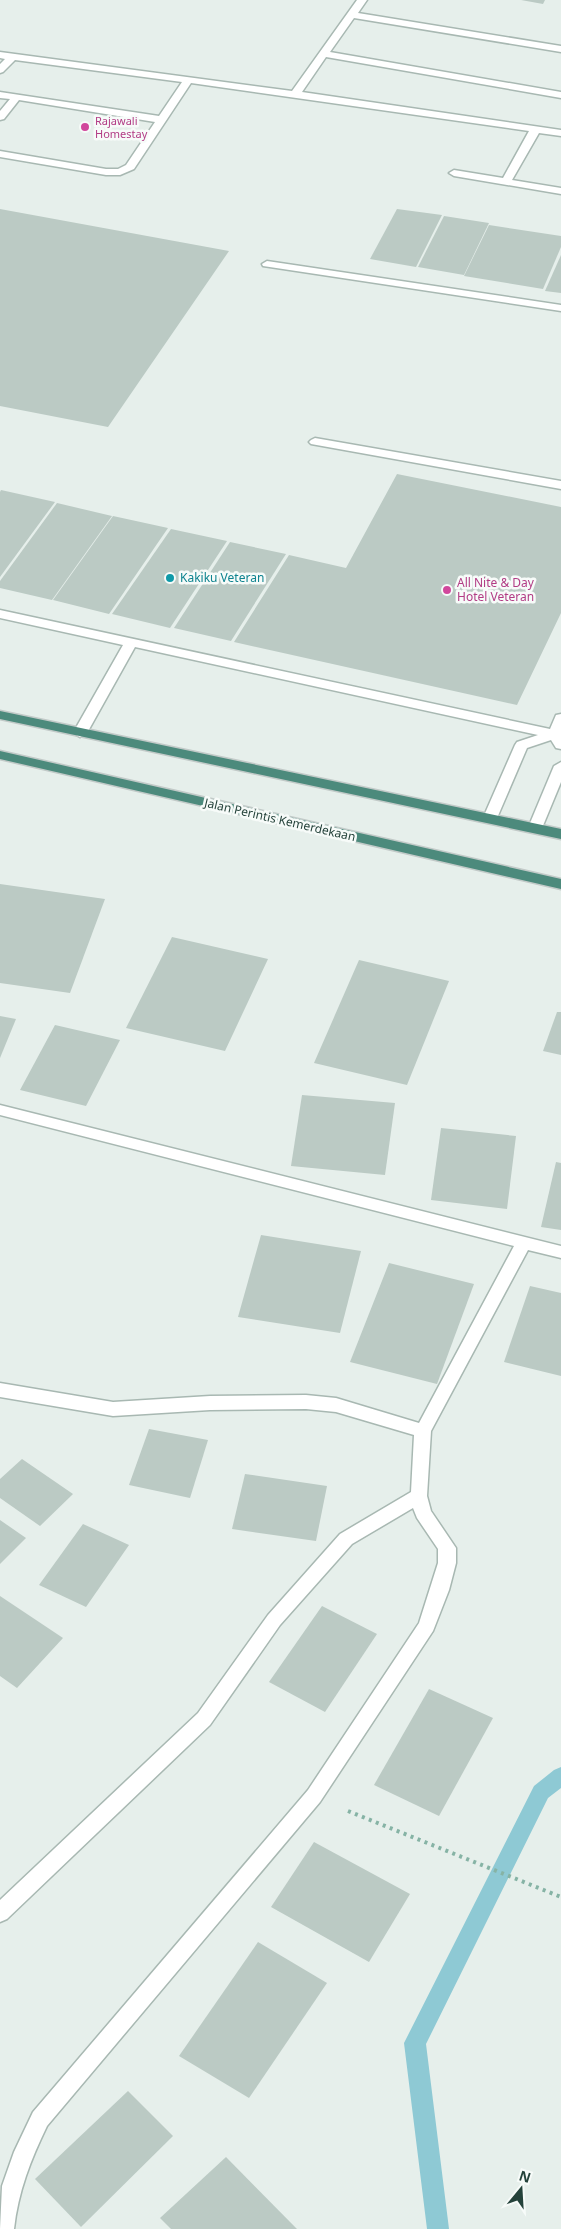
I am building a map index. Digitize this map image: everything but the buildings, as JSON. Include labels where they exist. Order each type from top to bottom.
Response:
[{"type":"highway","points":[[0,715],[561,834]]},
{"type":"highway","name":"Jalan Perintis Kemerdekaan","points":[[0,755],[561,884]]},
{"type":"street","points":[[295,94],[362,0]]},
{"type":"street","points":[[352,15],[561,49]]},
{"type":"street","points":[[323,54],[561,95]]},
{"type":"street","points":[[0,55],[295,94],[535,130],[559,131]]},
{"type":"street","points":[[0,70],[12,57]]},
{"type":"street","points":[[0,154],[106,172],[120,172],[130,167],[188,80]]},
{"type":"street","points":[[0,95],[162,120]]},
{"type":"street","points":[[0,117],[17,97]]},
{"type":"street","points":[[506,182],[535,130]]},
{"type":"street","points":[[454,173],[561,190]]},
{"type":"street","points":[[267,264],[561,308]]},
{"type":"street","points":[[315,442],[561,484]]},
{"type":"street","points":[[0,614],[557,739]]},
{"type":"street","points":[[80,732],[130,644]]},
{"type":"street","points":[[557,739],[561,718]]},
{"type":"street","points":[[490,818],[522,745],[557,739]]},
{"type":"street","points":[[536,828],[561,766]]},
{"type":"street","points":[[0,1110],[561,1252]]},
{"type":"street","points":[[4,2229],[6,2202],[24,2150],[40,2119],[314,1796],[427,1626],[448,1564],[446,1548],[423,1513],[419,1496],[422,1430],[524,1242]]},
{"type":"street","points":[[0,1390],[113,1409],[210,1403],[306,1402],[336,1405],[422,1430]]},
{"type":"street","points":[[0,1913],[204,1719],[274,1620],[346,1540],[419,1496]]},
{"type":"path","points":[[314,1796],[561,1897]]},
{"type":"waterway","points":[[438,2229],[415,2043],[541,1792],[561,1776]]},
{"type":"place","name":"Rajawali Homestay","points":[[85,127]]},
{"type":"place","name":"Kakiku Veteran","points":[[170,578]]},
{"type":"place","name":"All Nite & Day Hotel Veteran","points":[[447,590]]}]
